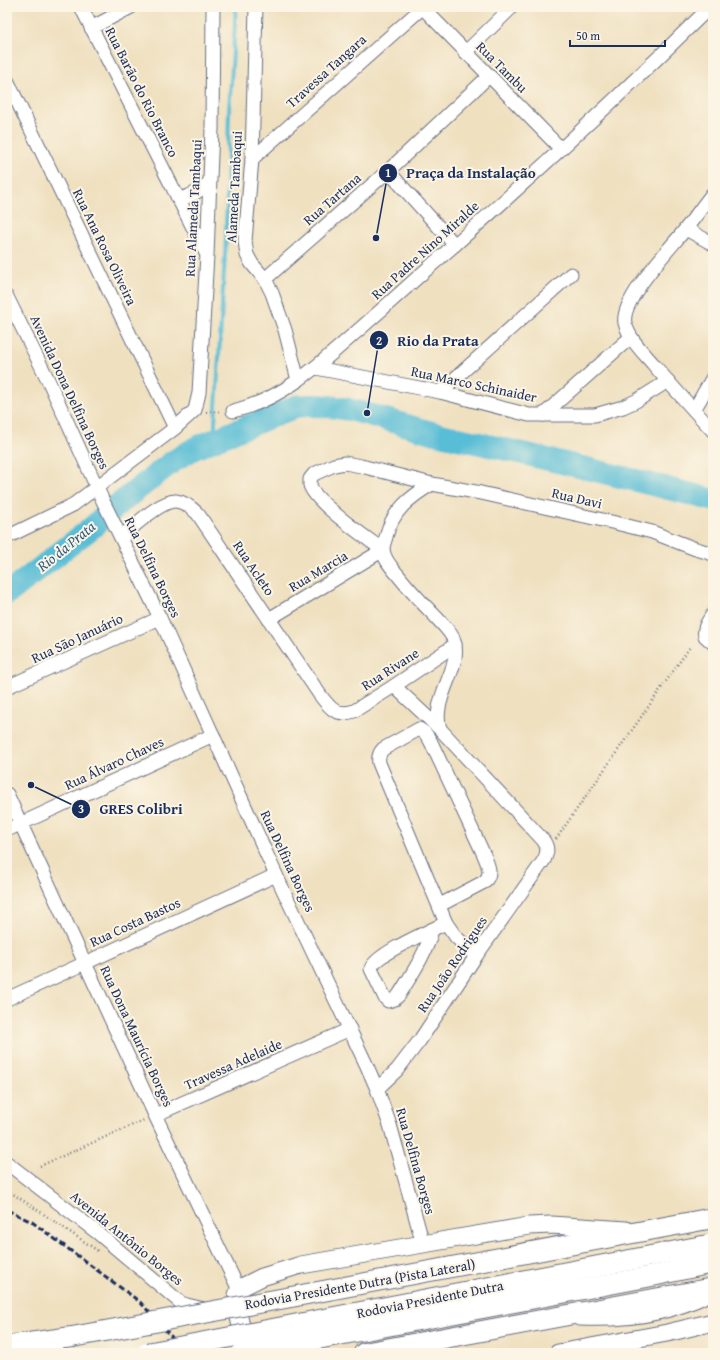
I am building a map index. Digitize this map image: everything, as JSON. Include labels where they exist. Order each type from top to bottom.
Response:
[{"type":"highway","name":"Rodovia Presidente Dutra (Pista Lateral)","points":[[7,1346],[72,1337],[713,1218]]},
{"type":"highway","name":"Rodovia Presidente Dutra","points":[[242,1353],[257,1345],[713,1244]]},
{"type":"highway","name":"Rodovia Presidente Dutra","points":[[147,1353],[257,1345],[644,1278],[713,1263]]},
{"type":"highway","points":[[364,1353],[713,1288]]},
{"type":"main road","points":[[257,1345],[238,1313],[236,1299],[239,1290],[252,1281],[262,1277],[302,1265],[540,1225],[649,1231]]},
{"type":"main road","points":[[558,1353],[667,1333],[713,1322]]},
{"type":"street","name":"Rua Barão do Rio Branco","points":[[81,7],[207,255]]},
{"type":"street","points":[[91,28],[131,7]]},
{"type":"street","name":"Rua Alameda Tambaqui","points":[[200,411],[199,393],[207,255],[212,129],[213,7]]},
{"type":"street","name":"Alameda Tambaqui","points":[[256,7],[252,159],[245,241],[247,255],[252,264],[265,279],[278,309],[298,380]]},
{"type":"street","name":"Travessa Tangara","points":[[252,159],[422,7]]},
{"type":"street","name":"Rua Tambu","points":[[422,7],[561,149]]},
{"type":"street","points":[[465,52],[512,7]]},
{"type":"street","name":"Rua Padre Nino Miralde","points":[[228,412],[257,404],[316,368],[561,149],[710,7]]},
{"type":"street","name":"Rua Tartana","points":[[265,279],[388,170],[489,76]]},
{"type":"street","name":"Rua Ana Rosa Oliveira","points":[[7,80],[175,428]]},
{"type":"street","points":[[388,170],[455,245]]},
{"type":"street","points":[[178,199],[188,198],[209,183]]},
{"type":"street","points":[[713,193],[651,271],[628,304],[625,316],[625,322],[631,337],[713,431]]},
{"type":"street","points":[[686,228],[713,244]]},
{"type":"street","points":[[440,392],[571,274]]},
{"type":"street","name":"Avenida Dona Delfina Borges","points":[[7,297],[50,384],[103,501]]},
{"type":"street","points":[[542,415],[631,337]]},
{"type":"street","name":"Rua Marco Schinaider","points":[[316,368],[440,392],[529,415],[595,414],[623,407],[636,401],[668,381]]},
{"type":"street","points":[[694,410],[713,377]]},
{"type":"street","points":[[7,537],[73,505],[175,428],[200,411]]},
{"type":"street","name":"Rua Davi","points":[[455,645],[448,631],[397,574],[383,550],[355,530],[330,509],[310,486],[310,479],[314,474],[334,465],[345,463],[361,466],[432,484],[481,493],[616,523],[652,532],[713,554]]},
{"type":"street","points":[[383,550],[388,529],[396,513],[406,501],[432,484]]},
{"type":"street","name":"Rua Delfina Borges","points":[[103,501],[160,618],[276,874],[377,1089],[390,1125],[423,1244]]},
{"type":"street","name":"Rua Acleto","points":[[118,532],[160,506],[170,502],[176,501],[191,507],[198,514],[320,695],[329,707],[339,712]]},
{"type":"street","name":"Rua Marcia","points":[[269,619],[383,550]]},
{"type":"street","points":[[709,640],[705,628],[713,614]]},
{"type":"street","name":"Rua Sāo Januário","points":[[7,687],[160,618]]},
{"type":"street","points":[[440,729],[438,723],[438,712],[445,686],[453,665],[455,645]]},
{"type":"street","name":"Rua Rivane","points":[[339,712],[347,713],[354,711],[455,645]]},
{"type":"street","points":[[394,686],[440,729],[543,840],[547,851]]},
{"type":"street","points":[[440,905],[484,882],[489,876],[490,870],[430,740],[425,733],[419,729],[383,749],[378,757],[440,905],[446,923],[456,936],[476,956]]},
{"type":"street","name":"Rua Álvaro Chaves","points":[[7,830],[213,735]]},
{"type":"street","name":"Rua Dona Maurícia Borges","points":[[7,794],[239,1290]]},
{"type":"street","name":"Rua João Rodrigues","points":[[377,1089],[407,1058],[476,956],[544,860],[547,851]]},
{"type":"street","name":"Rua Costa Bastos","points":[[7,999],[276,874]]},
{"type":"street","points":[[432,930],[429,942],[422,957],[399,996],[391,1001],[388,1001],[372,972],[371,967],[374,962],[392,950],[432,930],[446,923]]},
{"type":"street","name":"Travessa Adelaide","points":[[156,1115],[350,1030]]},
{"type":"street","name":"Avenida Antônio Borges","points":[[7,1163],[98,1233],[181,1303],[202,1309],[238,1313]]},
{"type":"street","points":[[550,1318],[603,1320],[637,1317],[676,1308],[698,1301],[713,1293]]},
{"type":"path","points":[[200,411],[228,412]]},
{"type":"path","points":[[547,851],[690,647]]},
{"type":"path","points":[[40,1166],[156,1115]]},
{"type":"path","points":[[7,1190],[101,1253]]},
{"type":"waterway","points":[[214,440],[226,238],[229,110],[236,7]]},
{"type":"waterway","name":"Rio da Prata","points":[[7,594],[89,530],[120,503],[172,462],[195,448],[297,406],[332,407],[365,413],[413,428],[607,473],[713,500]]},
{"type":"railway","points":[[7,1210],[32,1222],[140,1302],[186,1353]]},
{"type":"place","name":"Praça da Instalação","points":[[376,238]]},
{"type":"place","name":"Rio da Prata","points":[[367,413]]},
{"type":"place","name":"GRES Colibri","points":[[31,785]]}]
